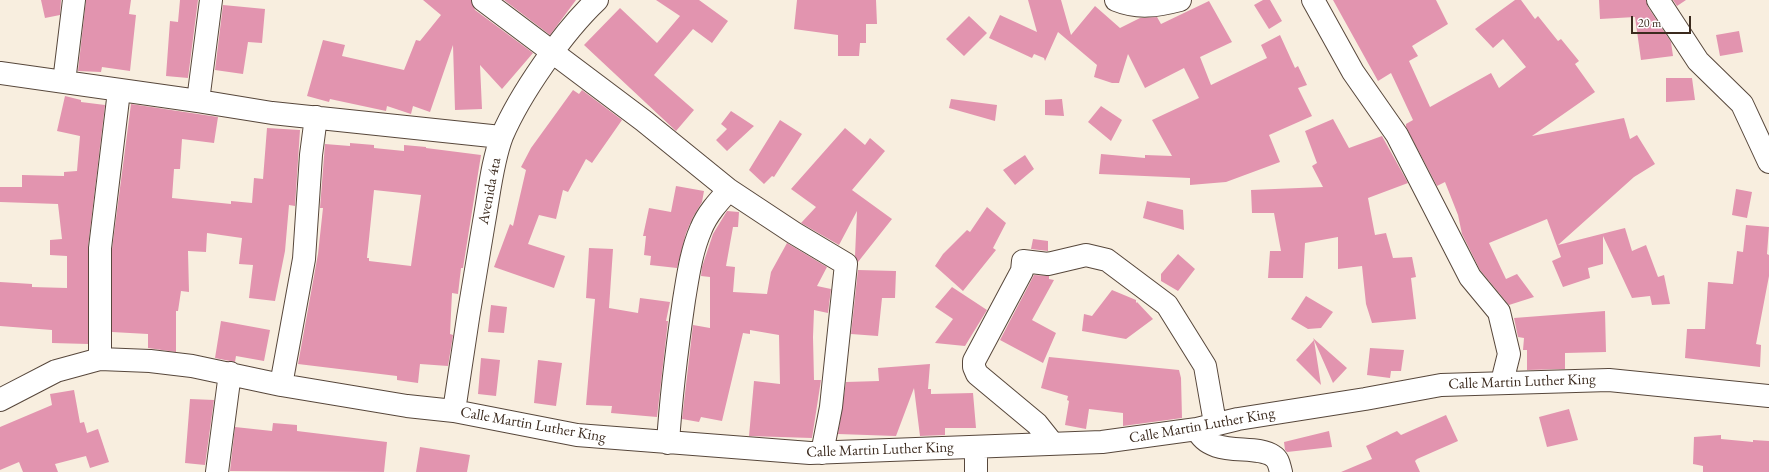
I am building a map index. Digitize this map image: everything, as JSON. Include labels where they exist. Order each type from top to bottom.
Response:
[{"type":"street","points":[[64,82],[74,0]]},
{"type":"street","points":[[198,100],[212,0]]},
{"type":"street","points":[[483,0],[644,121],[729,190],[794,233],[846,264],[831,407],[822,453]]},
{"type":"street","name":"Avenida 4ta","points":[[454,411],[473,282],[492,178],[502,137],[519,102],[552,53],[584,12],[596,0]]},
{"type":"street","points":[[1116,0],[1139,7],[1158,6],[1180,0]]},
{"type":"street","points":[[1313,0],[1353,72],[1398,135],[1470,276],[1499,312],[1509,354],[1502,382]]},
{"type":"street","points":[[1658,0],[1698,61],[1742,104],[1769,162]]},
{"type":"street","points":[[0,72],[119,91],[198,100],[272,113],[502,137]]},
{"type":"street","points":[[100,359],[100,248],[119,91]]},
{"type":"street","points":[[281,385],[304,259],[311,155],[316,117]]},
{"type":"street","points":[[668,443],[676,352],[693,250],[701,228],[712,210],[729,190]]},
{"type":"street","points":[[1052,444],[1037,424],[978,374],[974,367],[974,361],[1022,271],[1023,261],[1048,264],[1086,255],[1107,260],[1167,304],[1205,366],[1206,426],[1201,437],[1208,442],[1234,450],[1265,452],[1273,456],[1280,467]]},
{"type":"street","name":"Calle Martin Luther King","points":[[0,400],[56,371],[100,359],[150,361],[192,366],[281,385],[407,406],[454,411],[577,435],[668,443],[822,453],[1102,442],[1206,426],[1441,385],[1609,380],[1769,396]]},
{"type":"street","points":[[217,472],[230,373]]},
{"type":"street","points":[[976,447],[976,472]]},
{"type":"building","points":[[41,0],[61,0],[60,15],[45,18]]},
{"type":"building","points":[[86,0],[131,0],[129,14],[136,15],[130,71],[102,67],[101,72],[78,71]]},
{"type":"building","points":[[180,0],[198,0],[188,78],[166,76],[170,21],[178,22]]},
{"type":"building","points":[[423,0],[471,0],[475,10],[533,53],[502,89],[480,65],[482,109],[455,110],[453,45],[430,112],[413,106],[411,114],[387,106],[386,111],[330,99],[329,102],[307,96],[323,40],[345,45],[342,56],[404,70],[416,40],[420,41],[441,15]]},
{"type":"building","points":[[504,0],[576,0],[550,35]]},
{"type":"building","points":[[656,0],[699,0],[728,21],[712,43],[693,29],[654,75],[694,110],[676,131],[584,45],[620,8],[657,43],[680,16]]},
{"type":"building","points":[[797,0],[876,0],[877,24],[866,24],[866,43],[860,43],[859,56],[838,56],[838,35],[794,29]]},
{"type":"building","points":[[1028,0],[1061,0],[1071,35],[1095,6],[1120,28],[1140,18],[1157,17],[1161,24],[1209,1],[1232,42],[1200,57],[1211,85],[1267,58],[1261,45],[1280,35],[1295,68],[1298,66],[1307,85],[1298,88],[1312,116],[1269,135],[1280,162],[1226,182],[1190,185],[1190,178],[1099,174],[1101,154],[1145,158],[1145,155],[1172,156],[1152,120],[1199,98],[1184,68],[1145,88],[1128,54],[1119,83],[1112,83],[1094,77],[1097,65],[1058,32],[1045,61],[1044,58],[1034,54],[1032,58],[989,38],[1000,15],[1037,32]]},
{"type":"building","points":[[1263,0],[1270,0],[1282,21],[1269,29],[1254,5]]},
{"type":"building","points":[[1333,0],[1436,0],[1448,24],[1412,46],[1418,56],[1409,61],[1430,107],[1491,73],[1499,88],[1526,67],[1503,39],[1493,48],[1475,29],[1515,0],[1521,0],[1535,19],[1538,16],[1558,41],[1561,39],[1579,61],[1575,64],[1595,92],[1532,136],[1624,118],[1630,139],[1637,135],[1655,164],[1634,177],[1558,245],[1625,228],[1632,251],[1646,245],[1658,277],[1664,275],[1670,304],[1652,305],[1650,296],[1632,298],[1603,236],[1603,264],[1588,268],[1590,278],[1563,287],[1552,261],[1561,257],[1547,219],[1489,243],[1506,279],[1517,274],[1534,297],[1509,305],[1480,270],[1462,234],[1458,215],[1445,182],[1437,186],[1406,127],[1406,124],[1413,120],[1391,73],[1378,81]]},
{"type":"building","points":[[1599,0],[1646,0],[1648,7],[1671,42],[1673,56],[1641,60],[1635,17],[1600,19]]},
{"type":"building","points":[[1673,0],[1686,0],[1677,6]]},
{"type":"building","points":[[223,5],[265,9],[262,43],[248,42],[243,74],[215,70]]},
{"type":"building","points":[[969,16],[987,33],[964,56],[946,39]]},
{"type":"building","points":[[1739,31],[1743,52],[1720,56],[1716,35]]},
{"type":"building","points":[[1666,78],[1692,78],[1695,100],[1666,102]]},
{"type":"building","points":[[573,90],[579,94],[582,90],[622,120],[592,163],[586,159],[568,192],[563,190],[556,219],[539,215],[528,244],[565,256],[554,288],[494,267],[510,224],[513,226],[526,170],[521,167],[531,148]]},
{"type":"building","points":[[65,96],[81,100],[81,102],[105,105],[88,247],[88,344],[52,343],[52,330],[0,326],[0,282],[32,284],[32,287],[67,288],[67,256],[50,255],[50,240],[62,239],[58,204],[0,202],[0,187],[22,187],[22,175],[64,176],[64,172],[77,171],[80,136],[57,131]]},
{"type":"building","points":[[951,99],[997,105],[995,121],[949,108]]},
{"type":"building","points":[[1062,99],[1064,116],[1045,115],[1045,100]]},
{"type":"building","points":[[131,104],[218,117],[214,143],[182,139],[180,169],[174,169],[172,198],[231,204],[231,201],[252,203],[254,178],[263,179],[267,128],[300,130],[295,206],[289,205],[285,251],[275,301],[249,298],[253,265],[239,264],[242,238],[207,233],[206,252],[188,251],[189,292],[181,291],[178,311],[176,311],[176,352],[148,348],[148,334],[112,332],[112,249]]},
{"type":"building","points":[[1101,106],[1122,120],[1111,141],[1088,122]]},
{"type":"building","points":[[731,111],[754,126],[727,151],[716,140],[727,129],[721,124]]},
{"type":"building","points":[[1333,119],[1349,148],[1382,136],[1408,183],[1368,198],[1375,235],[1386,233],[1393,258],[1412,257],[1416,277],[1411,278],[1416,319],[1372,323],[1366,304],[1362,266],[1338,269],[1338,237],[1305,243],[1303,278],[1268,278],[1270,251],[1281,251],[1274,213],[1252,213],[1251,190],[1323,187],[1312,166],[1317,163],[1305,131]]},
{"type":"building","points":[[780,120],[802,134],[774,177],[772,176],[764,184],[749,170]]},
{"type":"building","points":[[845,128],[865,145],[870,138],[885,151],[852,190],[892,219],[858,262],[855,256],[857,211],[839,245],[801,223],[816,207],[791,189]]},
{"type":"building","points":[[350,143],[374,145],[374,148],[404,151],[404,145],[481,155],[463,268],[461,268],[458,294],[452,293],[450,334],[453,335],[448,366],[420,364],[418,383],[397,380],[397,376],[298,364],[318,254],[323,208],[320,208],[325,144],[350,146]],"holes":[[[374,190],[421,195],[411,266],[369,261],[369,258],[367,258]]]},
{"type":"building","points":[[1025,155],[1034,169],[1015,185],[1003,170]]},
{"type":"building","points":[[676,186],[704,191],[702,202],[686,233],[677,268],[650,265],[651,256],[644,255],[646,236],[643,236],[649,208],[671,212]]},
{"type":"building","points":[[1736,189],[1752,192],[1747,218],[1732,215]]},
{"type":"building","points":[[1147,201],[1183,210],[1184,230],[1143,218]]},
{"type":"building","points":[[987,207],[1006,223],[993,248],[996,250],[963,291],[935,266],[943,254],[967,230],[970,232]]},
{"type":"building","points":[[727,211],[739,212],[738,227],[733,227],[726,266],[735,267],[733,292],[767,294],[771,272],[787,243],[827,267],[817,286],[831,289],[828,313],[814,310],[814,380],[821,380],[812,438],[749,436],[754,381],[780,384],[779,335],[750,330],[750,334],[743,333],[722,421],[701,417],[699,422],[682,419],[693,325],[710,328],[710,277],[701,276],[702,267],[713,234]]},
{"type":"building","points":[[1746,225],[1769,227],[1767,254],[1769,255],[1769,276],[1756,344],[1761,345],[1760,367],[1685,358],[1687,329],[1705,329],[1708,282],[1733,284],[1737,251],[1743,252]]},
{"type":"building","points":[[1033,239],[1048,241],[1048,251],[1031,249]]},
{"type":"building","points":[[589,248],[613,249],[609,308],[638,313],[640,298],[670,302],[666,321],[668,321],[657,417],[611,413],[612,406],[586,405],[595,299],[586,298]]},
{"type":"building","points":[[1178,254],[1195,269],[1178,291],[1161,281],[1161,274]]},
{"type":"building","points":[[858,270],[896,271],[895,298],[882,298],[878,336],[851,334]]},
{"type":"building","points":[[1034,275],[1049,276],[1049,279],[1054,280],[1032,320],[1056,333],[1043,363],[1000,340]]},
{"type":"building","points":[[952,287],[987,310],[965,346],[935,343],[953,319],[935,307]]},
{"type":"building","points":[[1112,290],[1136,300],[1136,303],[1137,302],[1153,319],[1126,339],[1082,331],[1084,314],[1092,316]]},
{"type":"building","points":[[1306,296],[1333,312],[1321,328],[1308,329],[1291,319]]},
{"type":"building","points":[[491,305],[507,307],[504,333],[488,332]]},
{"type":"building","points":[[1605,311],[1606,352],[1565,353],[1565,369],[1527,370],[1527,350],[1523,350],[1524,338],[1518,337],[1514,318]]},
{"type":"building","points":[[221,321],[270,330],[264,361],[236,356],[235,362],[215,358]]},
{"type":"building","points":[[1313,338],[1347,368],[1333,383],[1314,340]]},
{"type":"building","points":[[1314,340],[1321,385],[1296,360]]},
{"type":"building","points":[[1370,348],[1404,350],[1401,371],[1391,371],[1390,378],[1367,375]]},
{"type":"building","points":[[1049,357],[1179,370],[1181,378],[1182,418],[1123,426],[1123,413],[1089,409],[1086,429],[1065,425],[1069,401],[1067,400],[1068,396],[1041,388]]},
{"type":"building","points":[[481,358],[500,360],[496,396],[478,394]]},
{"type":"building","points":[[538,360],[562,363],[556,406],[534,403]]},
{"type":"building","points":[[930,364],[928,389],[931,389],[931,394],[973,393],[976,428],[945,428],[945,435],[920,436],[914,388],[896,436],[838,434],[846,382],[879,381],[878,368]]},
{"type":"building","points":[[74,390],[80,423],[84,422],[87,433],[98,429],[109,462],[90,468],[86,456],[55,464],[58,472],[23,472],[19,462],[0,470],[0,427],[52,405],[50,394]]},
{"type":"building","points":[[190,399],[214,400],[205,465],[185,463]]},
{"type":"building","points":[[1569,409],[1578,440],[1547,447],[1539,417]]},
{"type":"building","points":[[1446,415],[1458,441],[1417,459],[1415,461],[1420,472],[1341,472],[1372,459],[1366,446],[1397,431],[1401,435]]},
{"type":"building","points":[[273,423],[297,425],[297,431],[387,442],[384,472],[230,471],[235,427],[272,431]]},
{"type":"building","points":[[1329,431],[1332,447],[1287,452],[1285,450],[1284,442]]},
{"type":"building","points":[[1721,435],[1721,439],[1753,442],[1753,440],[1769,441],[1769,472],[1703,472],[1703,466],[1693,464],[1694,437]]},
{"type":"building","points":[[420,447],[470,455],[467,472],[416,472]]}]
